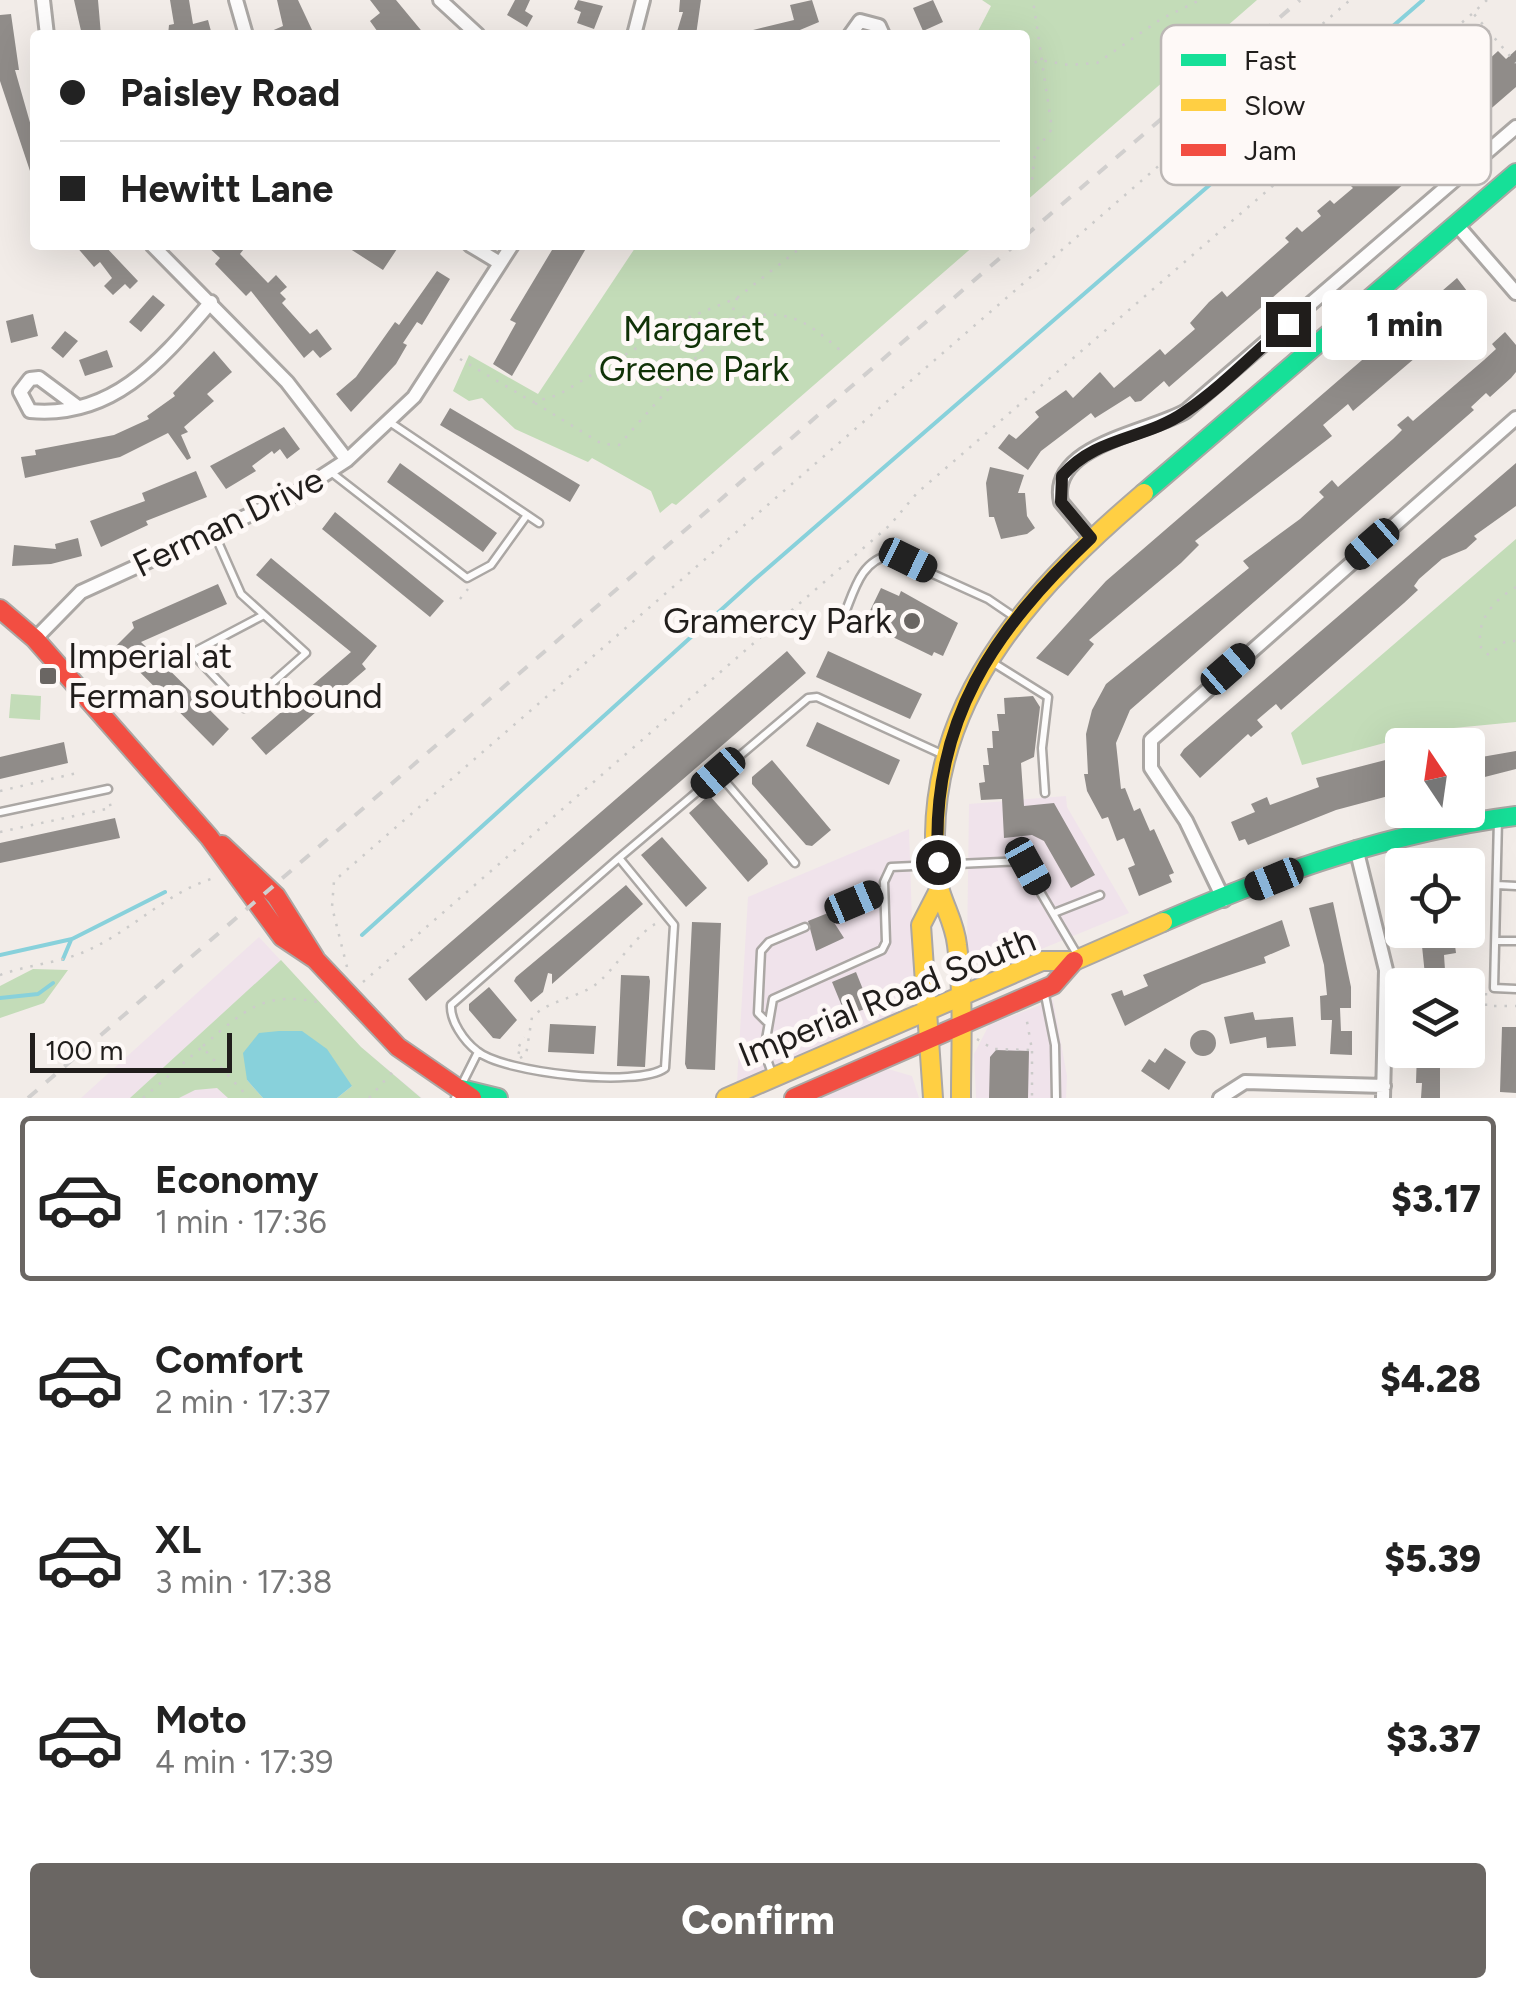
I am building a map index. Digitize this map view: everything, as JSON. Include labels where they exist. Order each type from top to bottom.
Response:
[{"type":"street","points":[[43,0],[46,30]]},
{"type":"street","points":[[236,0],[245,30]]},
{"type":"street","points":[[440,0],[473,30]]},
{"type":"street","points":[[635,30],[643,0]]},
{"type":"street","points":[[854,30],[860,21],[870,21],[879,30]]},
{"type":"street","points":[[1491,149],[1516,127]]},
{"type":"street","points":[[962,1098],[953,922],[939,890],[938,862],[946,756],[986,658],[1014,617],[1091,538],[1516,173]]},
{"type":"street","points":[[1091,538],[1061,502],[1062,476],[1072,464],[1107,442],[1154,428],[1186,411],[1449,185]]},
{"type":"street","points":[[1458,224],[1516,293]]},
{"type":"street","points":[[157,250],[286,382],[348,460]]},
{"type":"street","points":[[478,250],[500,264]]},
{"type":"street","name":"Ferman Drive","points":[[36,639],[82,592],[214,533],[332,473],[348,460],[391,424],[436,367],[509,250]]},
{"type":"street","points":[[78,406],[109,399],[138,382],[211,302]]},
{"type":"street","points":[[1224,900],[1186,821],[1151,768],[1151,740],[1516,418]]},
{"type":"street","points":[[0,610],[36,639],[209,836],[282,937],[315,960],[407,1054],[463,1095],[498,1098]]},
{"type":"street","name":"Imperial Road South","points":[[794,1098],[1044,988],[1077,960],[1224,900],[1356,848],[1428,829],[1507,816]]},
{"type":"street","points":[[1220,1098],[1245,1082],[1384,1092],[1386,970],[1356,848]]},
{"type":"street","points":[[933,1098],[922,924],[939,890]]},
{"type":"street","name":"Imperial Road South","points":[[726,1098],[1042,961],[1077,960]]},
{"type":"lane","points":[[391,424],[539,523]]},
{"type":"lane","points":[[332,473],[467,578],[491,565],[527,515]]},
{"type":"lane","points":[[214,533],[241,594],[306,653],[244,708],[192,653],[262,616]]},
{"type":"lane","points":[[843,618],[864,569],[878,557],[891,555],[988,599],[1014,617]]},
{"type":"lane","points":[[986,658],[1048,697],[1042,748],[1046,793]]},
{"type":"lane","points":[[619,858],[672,920],[665,1068],[648,1077],[550,1073],[478,1052],[452,1019],[451,1005],[619,858],[808,698],[816,697],[946,756]]},
{"type":"lane","points":[[718,773],[795,862]]},
{"type":"lane","points":[[0,812],[108,789]]},
{"type":"lane","points":[[1507,816],[1498,885],[1494,988],[1516,989]]},
{"type":"lane","points":[[773,1077],[764,1051],[769,1008],[779,994],[882,950],[886,942],[884,889],[891,867],[1022,861],[1077,960]]},
{"type":"lane","points":[[1498,885],[1516,886]]},
{"type":"lane","points":[[834,915],[884,889]]},
{"type":"lane","points":[[1054,913],[1100,895]]},
{"type":"lane","points":[[768,1023],[758,1013],[760,951],[769,942],[805,927]]},
{"type":"lane","points":[[1496,940],[1516,941]]},
{"type":"lane","points":[[1044,988],[1055,1045],[1056,1098]]},
{"type":"lane","points":[[463,1095],[478,1052]]},
{"type":"path","points":[[1030,183],[1035,152],[1052,129],[1051,99],[1040,60],[1040,29],[1033,0]]},
{"type":"path","points":[[1030,64],[1040,60],[1069,65],[1097,63],[1160,19],[1200,0]]},
{"type":"path","points":[[1321,25],[1350,0]]},
{"type":"path","points":[[1457,25],[1487,0]]},
{"type":"path","points":[[1472,12],[1483,25]]},
{"type":"path","points":[[1491,34],[1516,63]]},
{"type":"path","points":[[348,974],[332,907],[334,881],[1161,165]]},
{"type":"path","points":[[363,982],[876,538],[917,493],[1272,185]]},
{"type":"path","points":[[534,402],[558,394],[685,319],[737,298],[798,250]]},
{"type":"path","points":[[460,359],[602,444],[619,444],[730,320],[737,298]]},
{"type":"path","points":[[730,320],[765,313],[794,317],[806,321],[841,351]]},
{"type":"path","points":[[1516,587],[1488,610],[1478,640],[1489,655],[1506,641],[1516,641]]},
{"type":"path","points":[[0,791],[78,773]]},
{"type":"path","points":[[0,832],[111,808],[109,800]]},
{"type":"path","points":[[0,974],[81,954],[135,918],[168,903],[186,887],[214,878]]},
{"type":"path","points":[[518,1064],[521,1054],[526,1055],[532,1017],[542,1008],[601,980],[645,929],[672,920]]},
{"type":"path","points":[[143,1098],[240,1014],[287,995],[322,1003]]},
{"type":"path","points":[[1024,1008],[1032,1050],[1032,1098]]},
{"type":"path","points":[[976,1038],[993,1049],[1032,1050]]},
{"type":"path","points":[[202,1047],[249,1098]]},
{"type":"path","points":[[372,1098],[407,1054]]},
{"type":"shaded area","points":[[1066,796],[1067,807],[1129,913],[995,968],[973,959],[967,949],[969,804]]},
{"type":"shaded area","points":[[909,829],[914,984],[907,999],[896,1012],[737,1082],[748,897]]},
{"type":"shaded area","points":[[259,937],[361,1047],[422,1098],[81,1098]]},
{"type":"shaded area","points":[[1053,1000],[1067,1076],[1066,1098],[976,1098],[974,1054],[989,1025]]},
{"type":"shaded area","points":[[888,1069],[912,1076],[919,1098],[821,1098]]},
{"type":"green space","points":[[982,0],[1257,0],[1228,25],[1161,25],[1161,84],[1030,198],[1030,30],[979,30],[991,6]]},
{"type":"green space","name":"Margaret Greene Park","points":[[634,250],[969,250],[676,505],[672,503],[660,513],[651,491],[592,458],[588,462],[515,429],[482,398],[469,401],[453,391],[469,355],[538,394]]},
{"type":"green space","points":[[1516,539],[1516,722],[1454,728],[1385,728],[1385,743],[1302,765],[1291,733]]},
{"type":"green space","points":[[11,694],[41,696],[40,720],[9,718]]},
{"type":"green space","points":[[281,960],[361,1047],[421,1098],[337,1098],[352,1086],[247,1065],[247,1080],[263,1098],[228,1098],[217,1088],[195,1090],[179,1098],[130,1098]]},
{"type":"green space","points":[[33,969],[68,970],[44,1003],[0,1018],[0,986]]},
{"type":"water","points":[[302,1031],[327,1049],[352,1086],[337,1098],[263,1098],[247,1080],[243,1053],[259,1033]]},
{"type":"building","points":[[74,0],[98,0],[101,30],[81,30]]},
{"type":"building","points":[[170,0],[189,0],[193,24],[208,20],[211,30],[168,30],[169,25],[174,24]]},
{"type":"building","points":[[277,0],[298,0],[312,30],[274,30],[283,26]]},
{"type":"building","points":[[370,0],[396,0],[421,30],[376,30],[370,21],[380,13]]},
{"type":"building","points":[[515,0],[530,0],[525,11],[533,16],[527,27],[507,15]]},
{"type":"building","points":[[578,0],[603,6],[594,29],[577,23],[581,12],[574,9]]},
{"type":"building","points":[[680,0],[701,0],[697,30],[678,30],[683,12],[679,12]]},
{"type":"building","points":[[812,0],[819,22],[800,30],[753,30],[794,20],[790,5]]},
{"type":"building","points":[[933,0],[943,22],[923,30],[913,8]]},
{"type":"building","points":[[11,14],[19,70],[15,70],[30,122],[30,171],[0,81],[0,15]]},
{"type":"building","points":[[1516,50],[1516,87],[1491,109],[1491,57],[1498,51],[1506,59]]},
{"type":"building","points":[[1350,185],[1403,185],[1169,387],[1164,381],[1141,401],[1135,402],[1130,396],[1095,418],[1091,413],[1041,451],[1028,470],[998,448],[1009,434],[1016,439],[1039,417],[1035,412],[1066,390],[1073,398],[1100,372],[1114,388],[1160,349],[1165,355],[1195,329],[1190,323],[1209,302],[1222,291],[1227,297],[1289,242],[1285,238],[1297,227],[1302,232],[1321,216],[1317,211],[1330,200],[1334,204],[1353,188]]},
{"type":"building","points":[[79,250],[109,250],[138,281],[130,289],[125,284],[113,295],[104,286],[112,278],[100,262],[94,267]]},
{"type":"building","points":[[211,250],[243,250],[240,254],[268,283],[276,275],[287,287],[280,293],[286,299],[282,303],[310,334],[317,329],[332,349],[320,358],[313,350],[304,358],[251,291],[246,296],[215,264],[220,258]]},
{"type":"building","points":[[352,250],[396,250],[383,270]]},
{"type":"building","points":[[552,250],[585,250],[512,376],[493,364],[516,323],[510,320]]},
{"type":"building","points":[[437,271],[450,279],[422,325],[417,322],[403,343],[407,345],[396,364],[351,412],[336,394],[356,377],[395,322],[399,325]]},
{"type":"building","points":[[1457,278],[1477,304],[1419,348],[1422,352],[1353,411],[1348,404],[1323,425],[1332,436],[1195,541],[1199,545],[1181,563],[1089,640],[1094,644],[1068,676],[1036,658],[1106,581]]},
{"type":"building","points":[[153,295],[165,305],[141,332],[129,322]]},
{"type":"building","points":[[33,314],[38,336],[11,343],[6,321]]},
{"type":"building","points":[[65,331],[78,341],[63,358],[51,348]]},
{"type":"building","points":[[1505,332],[1516,345],[1516,372],[1511,378],[1490,397],[1486,393],[1471,407],[1474,410],[1130,710],[1116,743],[1121,789],[1125,788],[1134,811],[1140,808],[1150,831],[1154,829],[1174,873],[1169,875],[1172,882],[1139,896],[1128,868],[1135,865],[1124,838],[1117,841],[1108,817],[1102,819],[1087,791],[1084,774],[1088,774],[1086,734],[1092,710],[1106,684],[1249,568],[1243,561],[1300,519],[1324,497],[1319,492],[1332,480],[1338,487],[1393,439],[1402,430],[1397,425],[1408,416],[1413,421],[1484,360],[1496,349],[1492,344]]},
{"type":"building","points":[[107,350],[113,367],[85,376],[79,360]]},
{"type":"building","points":[[214,351],[232,372],[207,394],[214,401],[184,427],[188,432],[181,435],[191,458],[187,460],[168,433],[120,457],[25,478],[21,457],[36,455],[35,450],[114,435],[149,419],[147,416],[175,396],[173,393]]},
{"type":"building","points":[[450,408],[580,485],[570,502],[440,425]]},
{"type":"building","points":[[284,427],[300,449],[287,459],[280,449],[274,454],[272,451],[252,466],[256,471],[226,489],[210,466]]},
{"type":"building","points":[[400,463],[497,533],[483,552],[387,482]]},
{"type":"building","points":[[1516,463],[1516,506],[1474,536],[1477,539],[1466,549],[1442,559],[1419,579],[1414,586],[1418,590],[1404,603],[1281,710],[1276,704],[1257,720],[1263,727],[1251,737],[1248,734],[1200,778],[1180,755],[1184,749]]},
{"type":"building","points":[[990,467],[1024,475],[1018,493],[1025,493],[1027,516],[1035,528],[1027,534],[1001,539],[994,517],[989,517],[986,483]]},
{"type":"building","points":[[196,471],[207,497],[146,521],[148,525],[101,547],[90,521],[145,501],[142,493]]},
{"type":"building","points":[[335,512],[444,601],[430,617],[322,529]]},
{"type":"building","points":[[78,538],[82,556],[51,564],[12,566],[14,545],[56,549],[55,544]]},
{"type":"building","points":[[271,558],[377,646],[362,664],[366,669],[266,755],[251,738],[351,652],[256,575]]},
{"type":"building","points":[[218,584],[227,604],[141,642],[229,729],[213,746],[115,647],[134,628],[132,622]]},
{"type":"building","name":"Gramercy Park","points":[[881,588],[899,596],[901,591],[958,623],[943,656],[934,652],[932,656],[872,627],[874,623],[866,619]]},
{"type":"building","points":[[787,651],[806,673],[426,1001],[408,979]]},
{"type":"building","points":[[828,651],[922,694],[910,719],[816,677]]},
{"type":"building","points":[[1033,696],[1040,707],[1034,757],[1021,763],[1024,806],[1054,803],[1095,875],[1071,888],[1044,841],[1032,835],[1004,838],[1002,799],[981,800],[983,765],[989,765],[987,748],[993,748],[992,731],[999,731],[997,714],[1005,714],[1004,698]]},
{"type":"building","points":[[817,722],[900,760],[889,785],[806,746]]},
{"type":"building","points":[[64,742],[68,763],[0,779],[0,757]]},
{"type":"building","points":[[1516,751],[1516,769],[1485,777],[1485,756]]},
{"type":"building","points":[[772,760],[831,830],[812,846],[806,845],[752,784],[752,777]]},
{"type":"building","points":[[1385,760],[1385,797],[1336,810],[1248,845],[1245,839],[1239,841],[1231,822],[1255,812],[1251,804],[1267,797],[1270,805],[1319,787],[1316,778]]},
{"type":"building","points":[[709,795],[767,860],[768,864],[748,882],[689,813]]},
{"type":"building","points":[[115,818],[120,838],[0,863],[0,843]]},
{"type":"building","points":[[662,837],[707,888],[686,907],[641,855]]},
{"type":"building","points":[[626,885],[643,904],[552,984],[552,974],[548,973],[543,992],[531,1002],[514,981],[516,977]]},
{"type":"building","points":[[1333,902],[1351,987],[1351,1008],[1340,1008],[1341,1031],[1352,1031],[1352,1055],[1330,1054],[1332,1020],[1321,1020],[1320,996],[1327,995],[1324,965],[1309,908]]},
{"type":"building","points":[[828,913],[844,938],[816,951],[808,921]]},
{"type":"building","points":[[1282,920],[1290,946],[1264,957],[1266,963],[1202,984],[1125,1026],[1111,994],[1122,990],[1124,996],[1148,986],[1143,975]]},
{"type":"building","points":[[692,922],[721,923],[715,1070],[687,1069],[685,1064]]},
{"type":"building","points":[[1422,948],[1455,948],[1456,953],[1444,955],[1445,968],[1424,968]]},
{"type":"building","points":[[856,972],[870,1007],[846,1016],[832,982]]},
{"type":"building","points":[[621,975],[649,976],[645,1067],[617,1066]]},
{"type":"building","points":[[489,987],[517,1020],[500,1039],[493,1038],[469,1010],[469,1004]]},
{"type":"building","points":[[1253,1012],[1255,1020],[1293,1017],[1296,1046],[1267,1048],[1266,1037],[1230,1044],[1224,1017]]},
{"type":"building","points":[[550,1024],[596,1026],[594,1054],[548,1052]]},
{"type":"building","points":[[1502,1027],[1516,1027],[1516,1093],[1500,1092]]},
{"type":"building","points":[[1203,1030],[1212,1034],[1216,1043],[1212,1052],[1203,1056],[1194,1052],[1190,1043],[1194,1034]]},
{"type":"building","points":[[1165,1048],[1186,1062],[1169,1090],[1141,1071],[1149,1059],[1155,1063]]},
{"type":"building","points":[[996,1050],[1029,1051],[1028,1098],[989,1098],[990,1057]]},
{"type":"building","points":[[1416,1068],[1440,1068],[1440,1098],[1421,1098],[1422,1083],[1416,1083]]},
{"type":"waterway","points":[[1394,25],[1423,0]]},
{"type":"waterway","points":[[362,935],[754,580],[1210,185]]},
{"type":"waterway","points":[[0,955],[72,939],[165,892]]},
{"type":"waterway","points":[[63,959],[71,940]]},
{"type":"waterway","points":[[0,998],[38,994],[53,983]]},
{"type":"railway","points":[[1271,25],[1300,0]]},
{"type":"railway","points":[[1030,232],[1161,119]]},
{"type":"railway","points":[[28,1098],[1009,250]]},
{"type":"traffic: fast","points":[[1144,493],[1516,173]]},
{"type":"traffic: fast","points":[[1163,922],[1336,856],[1425,832],[1516,816]]},
{"type":"traffic: fast","points":[[461,1089],[498,1098]]},
{"type":"traffic: slow","points":[[961,1098],[959,964],[954,932],[939,887],[935,849],[940,781],[954,732],[975,685],[1001,642],[1068,563],[1144,493]]},
{"type":"traffic: slow","points":[[933,1098],[921,925],[939,890]]},
{"type":"traffic: slow","points":[[726,1098],[1042,961],[1074,961],[1163,922]]},
{"type":"traffic: jam","points":[[0,609],[35,639],[209,837],[282,937],[315,959],[398,1047],[472,1098]]},
{"type":"traffic: jam","points":[[222,845],[276,896],[315,958]]},
{"type":"traffic: jam","points":[[794,1098],[1053,985],[1074,961]]},
{"type":"place","name":"Gramercy Park","points":[[912,621]]},
{"type":"place","name":"Imperial at Ferman southbound","points":[[48,676]]},
{"type":"route","points":[[938,862],[939,801],[946,756],[986,658],[1036,590],[1091,538],[1061,502],[1058,490],[1062,476],[1072,464],[1107,442],[1154,428],[1186,411],[1288,324]]}]
